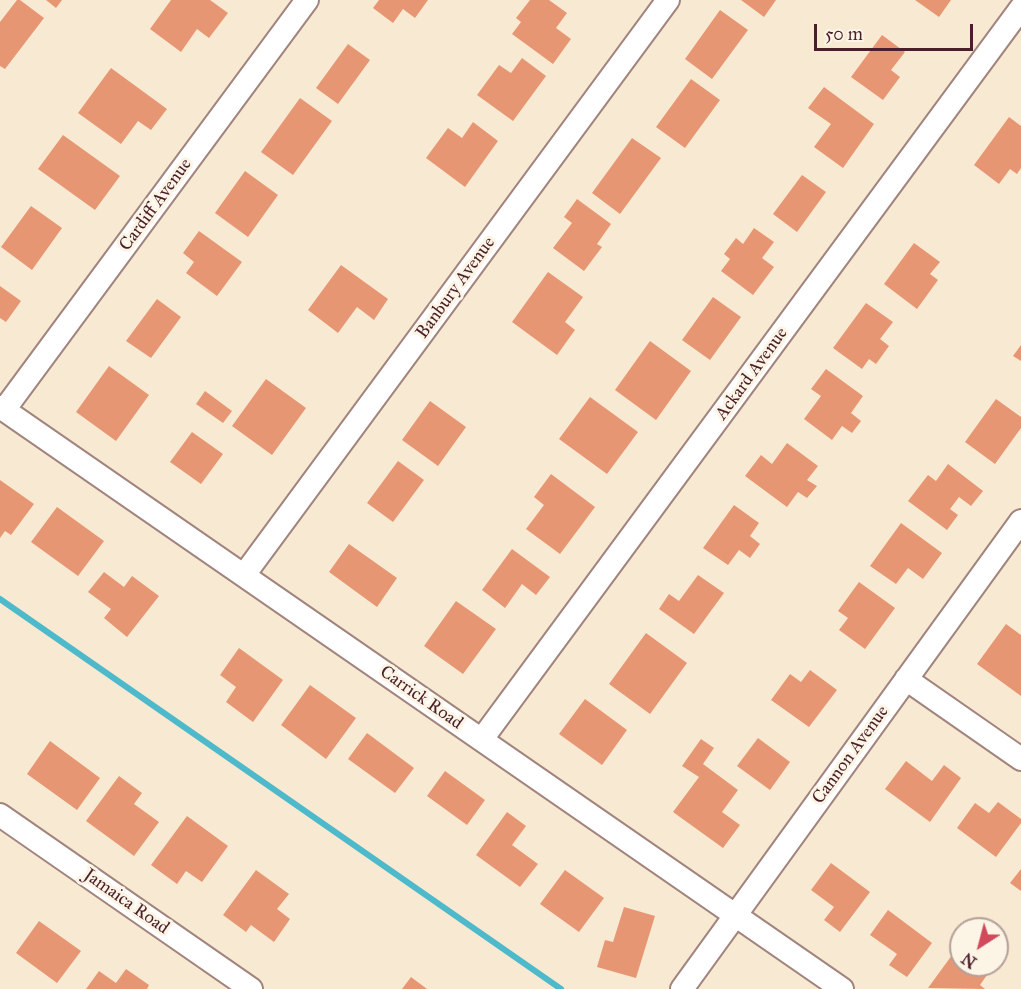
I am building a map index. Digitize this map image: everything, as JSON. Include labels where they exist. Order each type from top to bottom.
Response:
[{"type":"street","name":"Cardiff Avenue","points":[[2,409],[307,0]]},
{"type":"street","name":"Banbury Avenue","points":[[244,575],[668,0]]},
{"type":"street","name":"Ackard Avenue","points":[[482,740],[1021,8]]},
{"type":"street","name":"Carrick Road","points":[[2,409],[842,989]]},
{"type":"street","name":"Cannon Avenue","points":[[682,989],[1021,520]]},
{"type":"street","points":[[906,679],[1021,759]]},
{"type":"street","name":"Jamaica Road","points":[[0,815],[251,989]]},
{"type":"building","points":[[17,0],[44,18],[5,69],[0,66],[0,22]]},
{"type":"building","points":[[46,0],[62,0],[56,8]]},
{"type":"building","points":[[171,0],[210,0],[228,13],[209,38],[197,29],[181,52],[150,29]]},
{"type":"building","points":[[379,0],[428,0],[415,18],[403,9],[393,23],[373,8]]},
{"type":"building","points":[[530,0],[549,0],[567,13],[556,28],[571,39],[553,64],[512,34],[521,22],[516,18]]},
{"type":"building","points":[[741,0],[776,0],[764,17]]},
{"type":"building","points":[[915,0],[951,0],[939,17]]},
{"type":"building","points":[[720,10],[748,30],[712,79],[685,59]]},
{"type":"building","points":[[882,35],[905,52],[891,70],[900,77],[883,100],[851,77]]},
{"type":"building","points":[[348,44],[370,60],[338,104],[316,88]]},
{"type":"building","points":[[522,58],[546,76],[513,121],[477,95],[499,65],[511,73]]},
{"type":"building","points":[[111,68],[167,109],[151,130],[138,121],[121,144],[78,113]]},
{"type":"building","points":[[691,79],[720,100],[685,148],[656,127]]},
{"type":"building","points":[[824,87],[874,124],[843,168],[814,147],[831,124],[808,108]]},
{"type":"building","points":[[300,98],[332,121],[293,175],[261,152]]},
{"type":"building","points":[[1009,117],[1021,126],[1021,168],[1017,174],[1010,169],[999,184],[974,165]]},
{"type":"building","points":[[473,122],[498,141],[465,187],[426,158],[448,128],[462,138]]},
{"type":"building","points":[[63,135],[120,176],[95,210],[38,169]]},
{"type":"building","points":[[632,138],[661,158],[620,214],[592,193]]},
{"type":"building","points":[[245,171],[278,195],[248,237],[215,213]]},
{"type":"building","points":[[802,175],[826,192],[797,232],[773,214]]},
{"type":"building","points":[[577,199],[611,224],[597,244],[602,247],[584,271],[553,248],[572,223],[564,217]]},
{"type":"building","points":[[31,206],[62,228],[32,270],[1,247]]},
{"type":"building","points":[[754,228],[774,242],[762,258],[774,267],[753,295],[721,271],[730,259],[724,254],[736,238],[743,244]]},
{"type":"building","points":[[199,231],[242,262],[217,296],[186,273],[194,262],[183,253]]},
{"type":"building","points":[[914,243],[940,262],[930,274],[938,280],[917,309],[884,284]]},
{"type":"building","points":[[341,265],[388,299],[374,320],[357,307],[338,333],[308,310]]},
{"type":"building","points":[[548,272],[583,297],[565,322],[575,330],[557,355],[512,322]]},
{"type":"building","points":[[0,286],[21,301],[6,322],[0,318]]},
{"type":"building","points":[[713,297],[741,317],[710,360],[682,340]]},
{"type":"building","points":[[157,299],[181,317],[151,358],[126,341]]},
{"type":"building","points":[[866,303],[893,322],[880,339],[889,346],[876,364],[869,359],[862,369],[833,348]]},
{"type":"building","points":[[650,341],[691,371],[656,420],[615,390]]},
{"type":"building","points":[[1021,345],[1021,361],[1013,356]]},
{"type":"building","points":[[109,366],[149,395],[116,441],[76,412]]},
{"type":"building","points":[[826,369],[863,396],[851,413],[861,421],[852,433],[842,426],[832,440],[804,419],[821,396],[811,389]]},
{"type":"building","points":[[266,379],[306,408],[272,455],[232,426]]},
{"type":"building","points":[[205,391],[232,411],[223,423],[196,404]]},
{"type":"building","points":[[590,397],[638,432],[607,474],[559,439]]},
{"type":"building","points":[[996,399],[1021,417],[1021,428],[995,464],[965,442]]},
{"type":"building","points":[[430,401],[466,427],[438,466],[402,440]]},
{"type":"building","points":[[192,432],[223,454],[201,484],[170,462]]},
{"type":"building","points":[[787,443],[818,466],[807,480],[817,486],[807,498],[798,492],[787,507],[745,476],[761,455],[772,464]]},
{"type":"building","points":[[398,461],[424,480],[393,522],[367,503]]},
{"type":"building","points":[[948,464],[983,491],[971,506],[959,497],[950,509],[958,515],[947,530],[908,501],[928,475],[936,481]]},
{"type":"building","points":[[551,474],[595,507],[560,554],[526,529],[544,505],[534,497]]},
{"type":"building","points":[[0,480],[34,504],[11,535],[5,531],[0,538]]},
{"type":"building","points":[[734,505],[759,523],[750,536],[760,544],[750,558],[739,550],[728,565],[703,548]]},
{"type":"building","points":[[57,507],[104,541],[78,576],[31,542]]},
{"type":"building","points":[[901,523],[942,553],[923,579],[908,568],[896,584],[870,566]]},
{"type":"building","points":[[349,544],[397,578],[377,607],[329,572]]},
{"type":"building","points":[[512,549],[550,577],[536,595],[522,584],[505,608],[482,590]]},
{"type":"building","points":[[104,572],[124,587],[132,576],[159,596],[127,637],[104,618],[111,609],[88,592]]},
{"type":"building","points":[[698,575],[724,593],[694,634],[659,609],[669,594],[679,601]]},
{"type":"building","points":[[859,582],[895,608],[865,649],[839,630],[848,618],[838,611]]},
{"type":"building","points":[[456,601],[496,629],[463,674],[424,646]]},
{"type":"building","points":[[1006,624],[1021,635],[1021,696],[977,664]]},
{"type":"building","points":[[646,633],[687,663],[650,714],[609,684]]},
{"type":"building","points":[[239,648],[283,680],[253,722],[226,702],[236,687],[220,675]]},
{"type":"building","points":[[810,670],[837,690],[809,727],[771,700],[790,674],[801,682]]},
{"type":"building","points":[[310,685],[356,718],[326,759],[281,725]]},
{"type":"building","points":[[585,699],[627,730],[602,765],[559,734]]},
{"type":"building","points":[[367,733],[414,768],[395,793],[348,759]]},
{"type":"building","points":[[758,738],[790,762],[770,790],[737,766]]},
{"type":"building","points":[[701,739],[714,748],[703,764],[738,790],[722,812],[740,825],[723,848],[673,812],[699,777],[682,766]]},
{"type":"building","points":[[50,741],[100,778],[77,810],[27,774]]},
{"type":"building","points":[[906,761],[932,781],[944,765],[961,778],[930,822],[885,789]]},
{"type":"building","points":[[445,771],[485,800],[467,825],[427,796]]},
{"type":"building","points":[[119,776],[142,793],[134,804],[159,822],[134,856],[86,821]]},
{"type":"building","points":[[998,802],[1021,819],[1021,823],[996,857],[957,828],[975,803],[989,813]]},
{"type":"building","points":[[507,812],[526,826],[512,845],[538,864],[520,887],[476,855]]},
{"type":"building","points":[[187,816],[228,846],[202,882],[186,871],[177,884],[151,865]]},
{"type":"building","points":[[831,863],[870,892],[840,932],[824,920],[834,907],[811,890]]},
{"type":"building","points":[[1021,869],[1021,891],[1010,883]]},
{"type":"building","points":[[256,870],[289,894],[277,909],[290,919],[274,942],[251,925],[246,932],[223,915]]},
{"type":"building","points":[[565,870],[604,898],[579,932],[540,904]]},
{"type":"building","points":[[624,907],[655,916],[636,978],[597,967],[605,940],[613,942]]},
{"type":"building","points":[[888,910],[932,943],[907,977],[889,965],[897,954],[870,935]]},
{"type":"building","points":[[39,921],[81,951],[57,983],[16,953]]},
{"type":"building","points":[[949,959],[949,977],[986,977],[980,985],[985,989],[928,988]]},
{"type":"building","points":[[126,969],[149,985],[147,989],[86,989],[99,971],[116,983]]},
{"type":"building","points":[[411,977],[427,989],[402,989]]},
{"type":"waterway","points":[[0,599],[561,989]]}]
